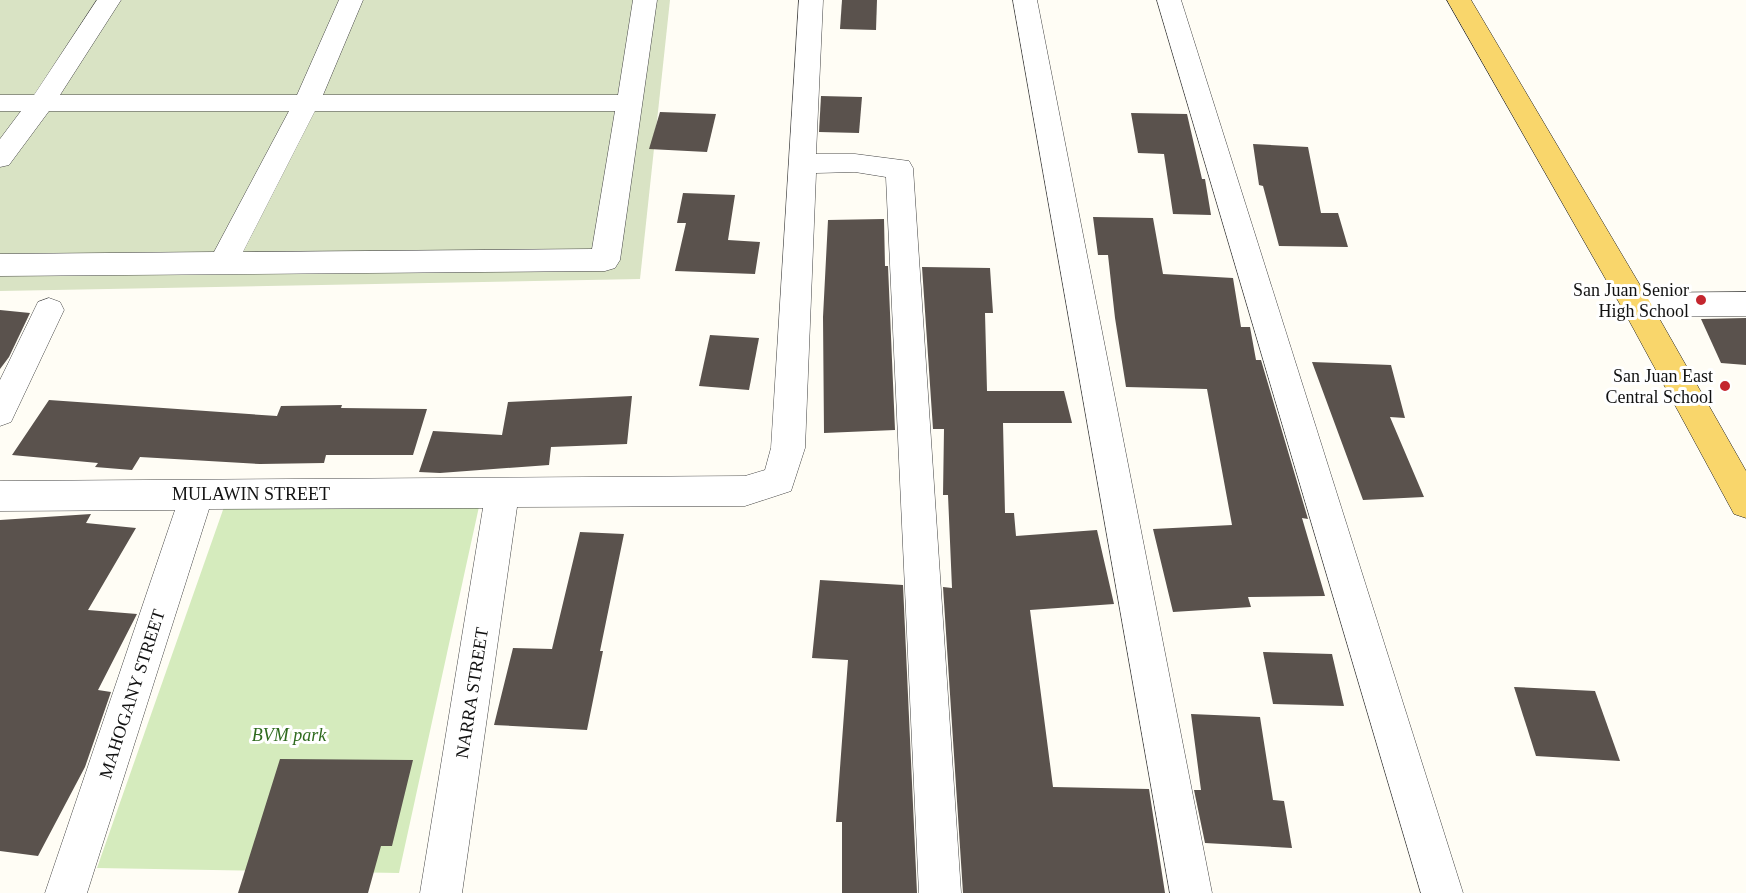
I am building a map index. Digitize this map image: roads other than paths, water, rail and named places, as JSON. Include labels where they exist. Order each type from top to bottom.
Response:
[{"type":"main road","points":[[1460,0],[1636,305],[1746,503]]},
{"type":"street","points":[[0,158],[42,102],[109,0]]},
{"type":"street","points":[[222,264],[307,102],[351,0]]},
{"type":"street","points":[[0,265],[604,260],[645,0]]},
{"type":"street","points":[[812,0],[804,164],[855,163],[872,167],[899,168],[940,893]]},
{"type":"street","points":[[1025,0],[1084,328],[1191,893]]},
{"type":"street","points":[[1169,0],[1442,893]]},
{"type":"street","points":[[0,103],[628,103]]},
{"type":"street","name":"MULAWIN STREET","points":[[0,496],[745,491],[779,481],[788,448],[804,164]]},
{"type":"street","points":[[1636,305],[1746,304]]},
{"type":"street","points":[[0,413],[50,310]]},
{"type":"street","name":"NARRA STREET","points":[[441,893],[502,493]]},
{"type":"street","name":"MAHOGANY STREET","points":[[66,893],[197,495]]},
{"type":"place","name":"San Juan Senior High School","points":[[1701,300]]},
{"type":"place","name":"San Juan East Central School","points":[[1725,386]]},
{"type":"park label","name":"BVM park","points":[[289,735]]}]
